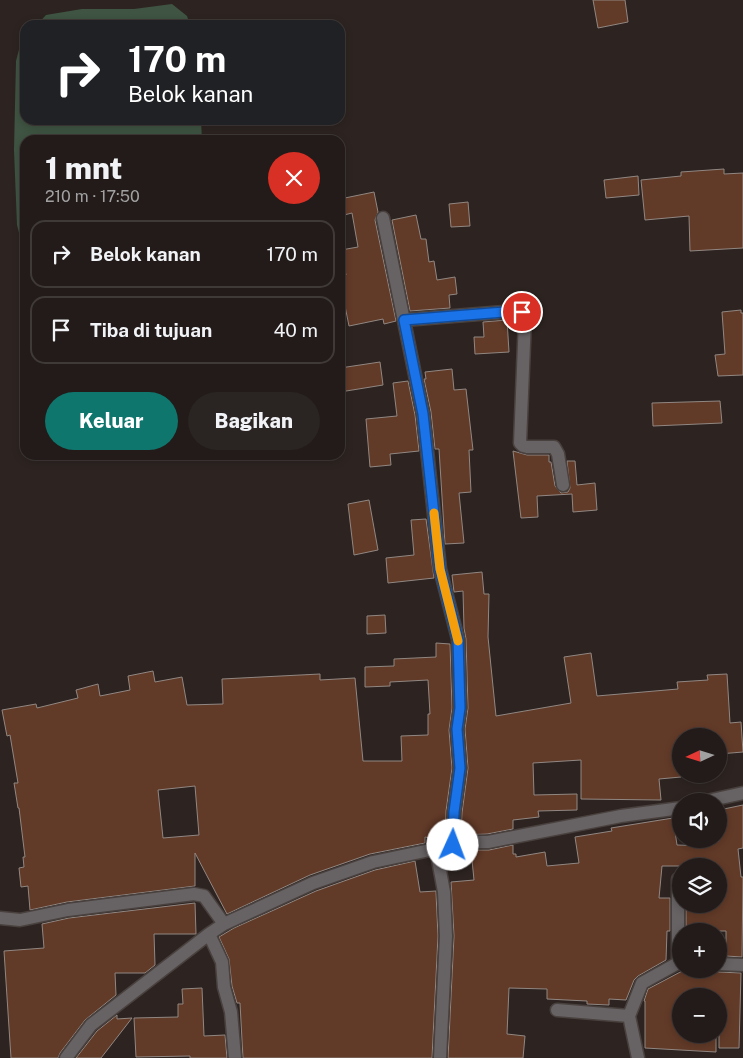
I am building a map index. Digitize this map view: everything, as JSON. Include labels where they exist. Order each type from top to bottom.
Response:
[{"type":"street","points":[[383,218],[423,414],[440,569],[458,640],[460,708],[457,729],[460,768],[454,812],[453,845]]},
{"type":"street","points":[[404,320],[522,312],[524,319],[520,443],[527,447],[554,447],[558,454],[563,485]]},
{"type":"street","points":[[727,796],[743,792]]},
{"type":"street","points":[[66,1058],[91,1025],[209,934],[224,924],[313,883],[373,862],[453,845],[468,842],[488,842],[621,816],[672,809]]},
{"type":"street","points":[[436,849],[444,892],[446,936],[440,1058]]},
{"type":"street","points":[[0,918],[20,920],[68,910],[194,894],[204,896],[224,924]]},
{"type":"street","points":[[209,934],[222,962],[224,987],[231,1012],[236,1058]]},
{"type":"street","points":[[727,964],[743,965]]},
{"type":"street","points":[[638,1058],[629,1016],[642,983],[672,967]]},
{"type":"street","points":[[557,1010],[629,1016]]},
{"type":"green space","points":[[172,4],[187,16],[188,20],[42,20],[46,15],[82,9],[134,9]]},
{"type":"green space","points":[[20,46],[20,125],[201,125],[202,135],[20,135],[20,237],[17,225],[14,150],[16,61]]},
{"type":"building","points":[[593,0],[625,0],[628,22],[598,28]]},
{"type":"building","points":[[724,169],[724,174],[743,173],[743,248],[690,251],[689,216],[645,220],[641,180],[681,176],[681,172]]},
{"type":"building","points":[[638,176],[639,195],[606,198],[604,180]]},
{"type":"building","points":[[374,192],[378,212],[375,220],[396,321],[384,324],[383,319],[349,326],[345,306],[345,249],[358,247],[352,213],[345,215],[345,198]]},
{"type":"building","points":[[468,202],[470,226],[451,227],[449,204]]},
{"type":"building","points":[[416,215],[421,239],[426,239],[429,262],[434,261],[437,280],[455,277],[457,294],[449,295],[450,308],[410,311],[392,220]]},
{"type":"building","points":[[741,310],[741,313],[743,313],[743,375],[718,376],[715,355],[725,354],[722,312]]},
{"type":"building","points":[[507,320],[509,352],[475,354],[474,337],[484,337],[483,322]]},
{"type":"building","points":[[380,362],[383,385],[345,391],[345,367]]},
{"type":"building","points":[[452,369],[454,390],[466,389],[473,450],[469,450],[471,492],[459,493],[464,543],[445,544],[439,449],[435,449],[431,412],[424,379],[426,379],[425,372]]},
{"type":"building","points":[[408,381],[415,415],[419,451],[390,454],[391,465],[370,467],[366,419],[397,416],[393,383]]},
{"type":"building","points":[[720,401],[722,423],[653,426],[652,403]]},
{"type":"building","points":[[513,451],[527,455],[549,455],[555,486],[561,493],[568,492],[570,488],[567,461],[575,461],[577,485],[595,483],[597,510],[573,512],[572,494],[537,496],[538,517],[521,518]]},
{"type":"building","points":[[369,500],[378,550],[354,555],[348,504]]},
{"type":"building","points":[[426,519],[434,578],[388,583],[386,558],[414,555],[411,520]]},
{"type":"building","points":[[482,572],[484,594],[489,594],[488,637],[496,716],[571,703],[564,657],[591,653],[597,696],[678,689],[677,682],[708,680],[707,675],[727,674],[730,723],[741,722],[743,752],[728,753],[728,728],[672,728],[672,778],[659,779],[661,800],[581,799],[581,760],[533,763],[534,795],[577,794],[577,810],[538,811],[539,817],[513,820],[513,829],[487,834],[461,835],[468,768],[465,729],[468,708],[466,639],[463,591],[454,592],[452,575]]},
{"type":"building","points":[[385,615],[386,633],[367,634],[367,616]]},
{"type":"building","points":[[436,643],[450,644],[452,708],[449,730],[452,768],[446,811],[445,839],[425,837],[425,843],[370,854],[310,875],[227,914],[195,853],[195,886],[67,902],[30,910],[28,886],[21,887],[19,868],[24,867],[23,857],[25,857],[14,783],[18,783],[10,735],[7,736],[2,710],[36,704],[37,708],[78,698],[76,690],[98,684],[100,696],[130,690],[128,676],[153,671],[155,682],[182,677],[187,705],[223,704],[222,679],[320,674],[320,680],[355,678],[363,761],[402,761],[401,736],[428,735],[428,714],[430,714],[428,680],[390,682],[390,686],[365,687],[365,667],[394,666],[394,659],[436,657]],"holes":[[[195,786],[199,835],[163,838],[158,790]]]},
{"type":"building","points":[[743,805],[743,848],[738,849],[741,877],[743,877],[742,957],[727,956],[727,923],[686,923],[686,913],[727,913],[727,858],[672,858],[672,866],[662,866],[659,898],[670,898],[670,931],[667,931],[666,960],[634,980],[626,1000],[609,999],[609,1005],[587,1004],[587,1001],[547,999],[547,989],[509,988],[507,1034],[525,1036],[523,1058],[448,1058],[454,936],[451,882],[474,880],[471,850],[489,850],[513,845],[513,854],[516,854],[516,857],[545,852],[547,866],[579,863],[575,837],[612,831],[611,828],[672,818],[672,848],[727,848],[727,808]]},
{"type":"building","points":[[415,861],[420,892],[436,891],[438,936],[432,1058],[243,1058],[240,1003],[237,1003],[232,986],[229,959],[219,937],[234,928],[316,891],[375,870]]},
{"type":"building","points":[[195,903],[196,934],[154,934],[155,965],[145,973],[115,973],[116,995],[85,1020],[58,1058],[11,1058],[4,951],[44,948],[42,924],[69,918]]},
{"type":"building","points":[[727,972],[741,973],[739,1048],[719,1048],[719,1043],[727,1043],[727,988],[672,988],[672,1043],[716,1043],[716,1052],[645,1048],[644,1001],[648,989],[672,976],[672,978],[727,978]]},
{"type":"building","points":[[202,988],[204,1036],[225,1035],[227,1058],[190,1058],[190,1056],[136,1057],[134,1018],[178,1017],[178,1004],[183,1004],[182,989]]},
{"type":"building","points":[[117,1015],[117,1019],[132,1018],[101,1058],[76,1058],[97,1031]]},
{"type":"slow traffic","points":[[434,513],[440,569],[458,641]]},
{"type":"route","points":[[453,845],[454,812],[460,768],[457,729],[460,708],[458,640],[440,569],[423,414],[404,320],[522,312]]}]
